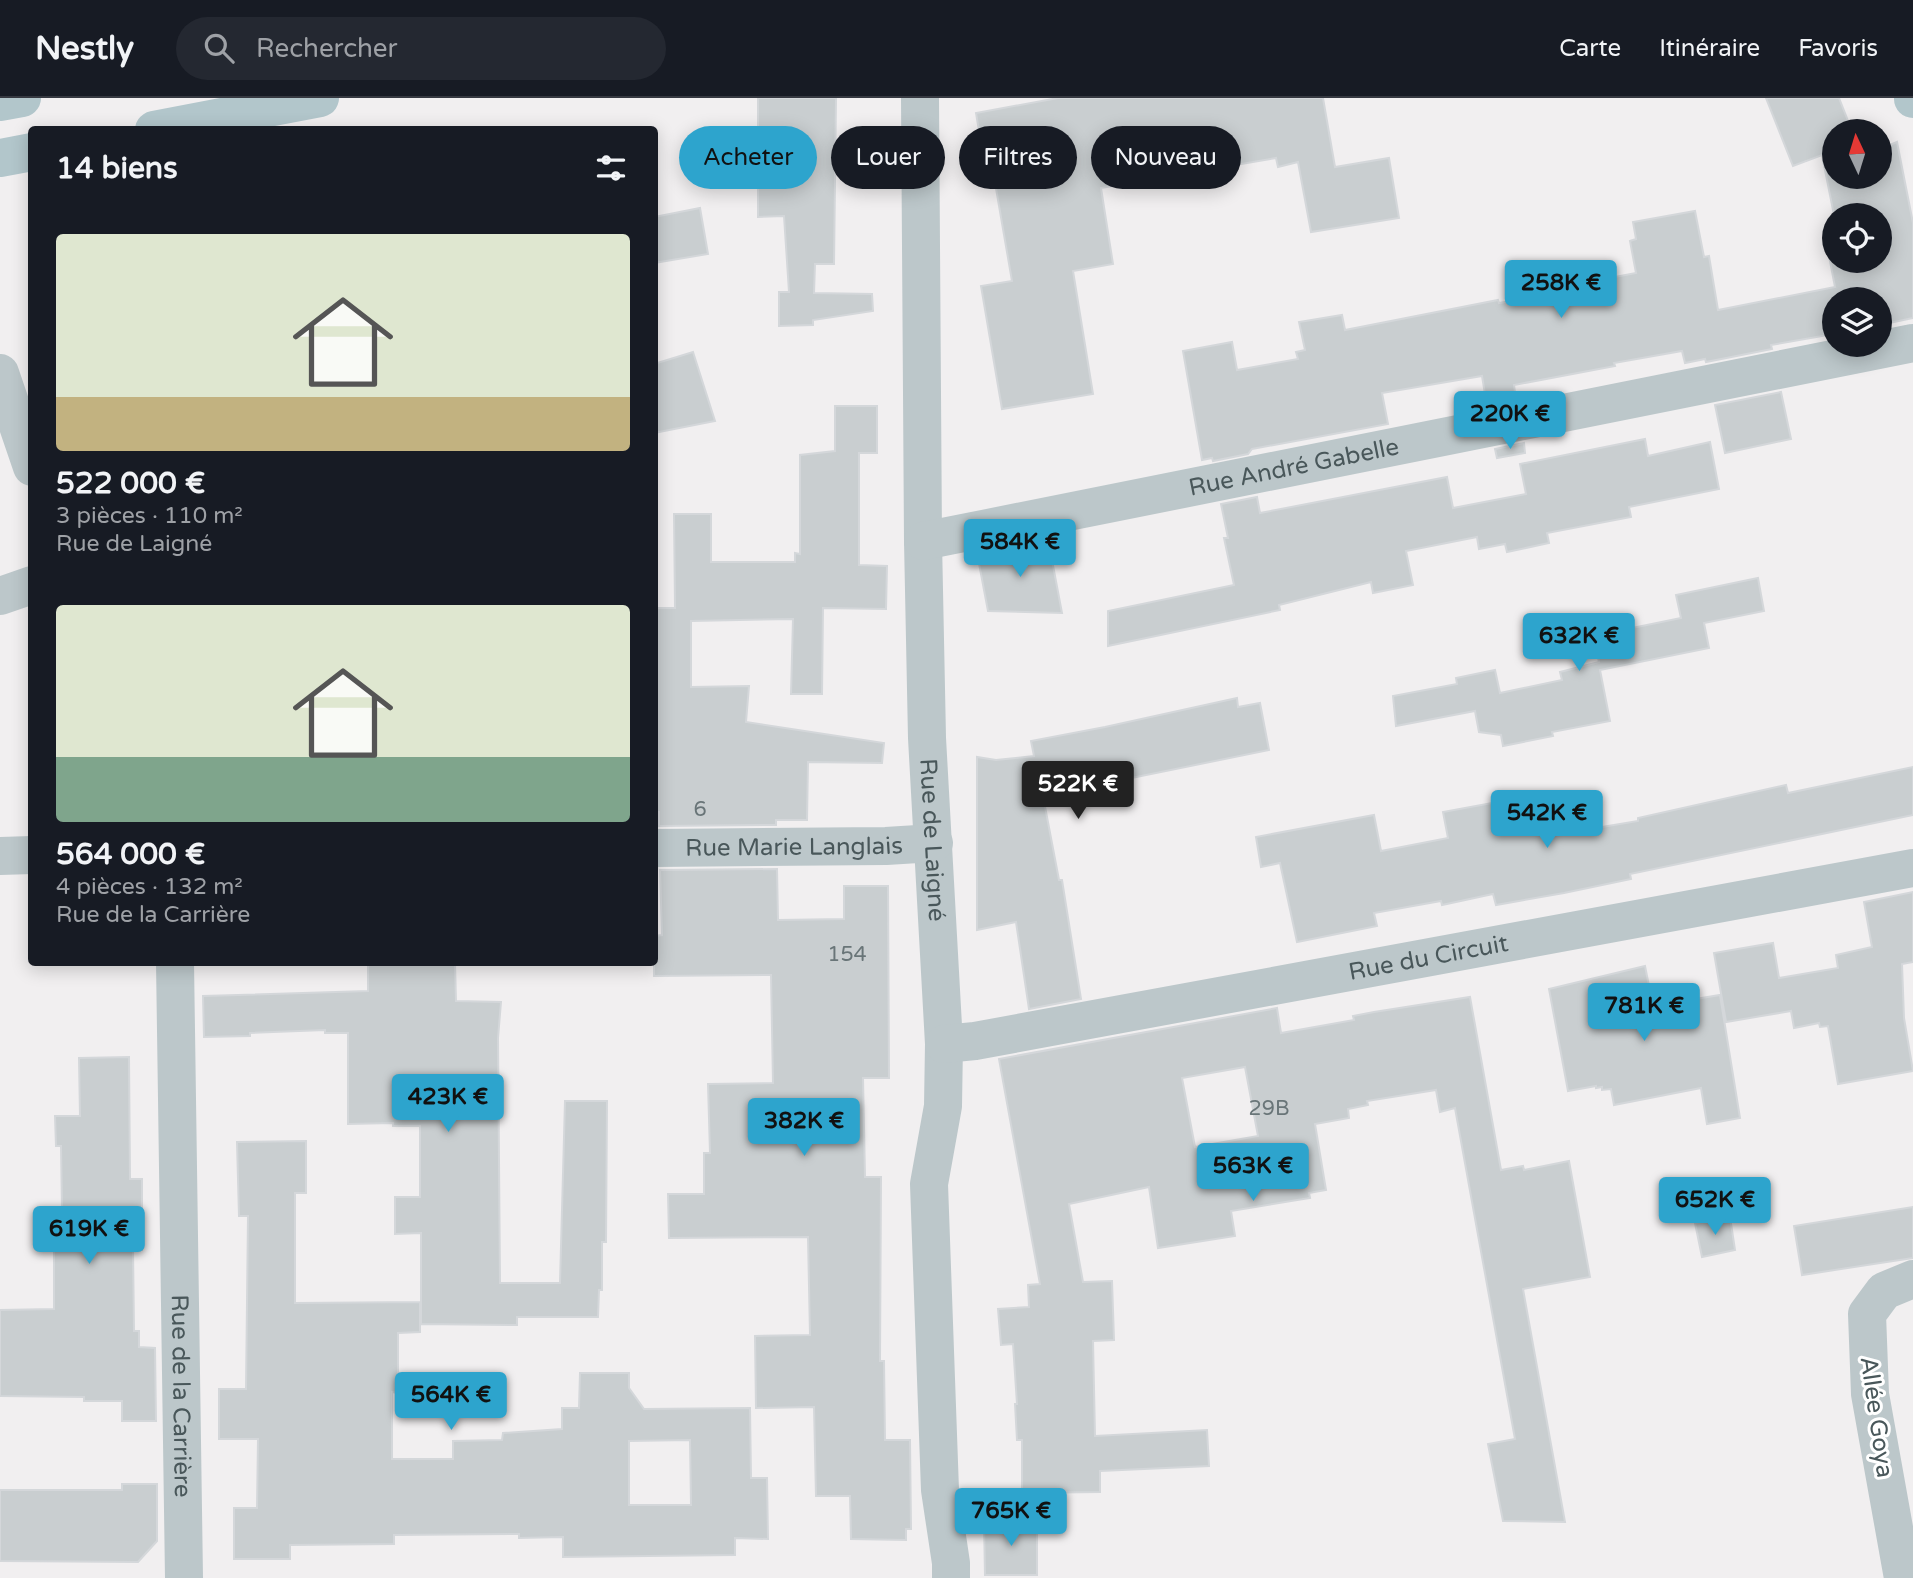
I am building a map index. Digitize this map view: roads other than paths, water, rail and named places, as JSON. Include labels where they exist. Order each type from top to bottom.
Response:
[{"type":"main road","points":[[0,102],[22,98]]},
{"type":"main road","points":[[176,126],[320,98]]},
{"type":"main road","points":[[0,158],[28,153]]},
{"type":"street","name":"Rue de Laigné","points":[[920,98],[927,738],[944,1044],[943,1106],[929,1184],[940,1490],[951,1578]]},
{"type":"street","name":"Rue André Gabelle","points":[[923,541],[1913,343]]},
{"type":"street","points":[[0,373],[28,455]]},
{"type":"street","points":[[0,596],[28,586]]},
{"type":"street","name":"Rue Marie Langlais","points":[[658,848],[886,846],[934,843]]},
{"type":"street","points":[[0,856],[28,855]]},
{"type":"street","name":"Rue du Circuit","points":[[944,1044],[975,1041],[1913,868]]},
{"type":"street","name":"Rue de la Carrière","points":[[174,966],[184,1578]]},
{"type":"street","name":"Allée Goya","points":[[1903,1578],[1870,1394],[1867,1314],[1884,1291],[1913,1279]]}]
